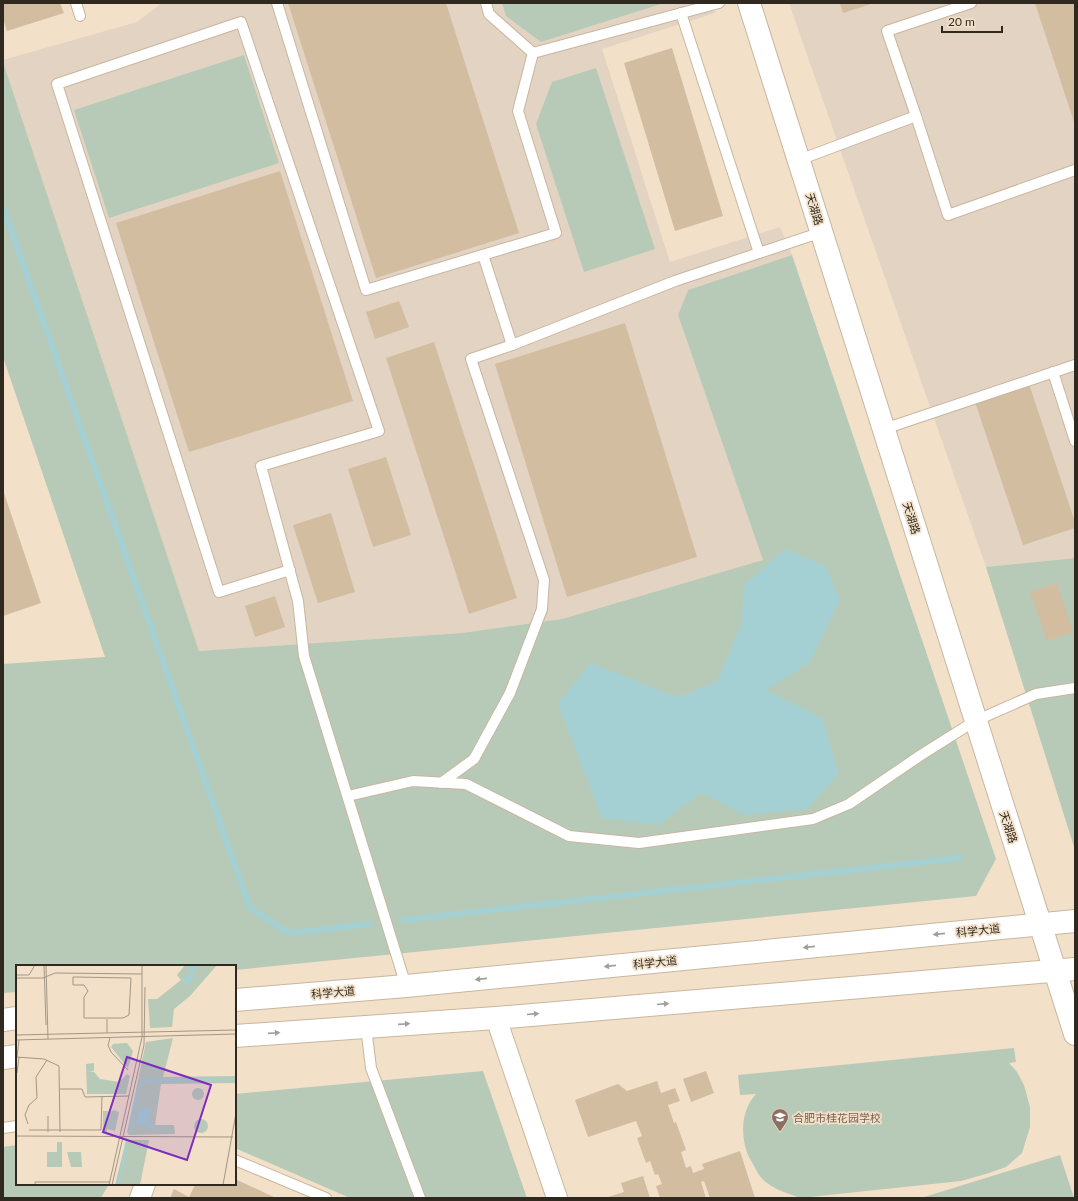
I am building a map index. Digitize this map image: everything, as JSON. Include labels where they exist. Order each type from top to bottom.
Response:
[{"type":"main road","name":"天湖路","points":[[749,3],[1040,924],[1065,970],[1075,1034]]},
{"type":"main road","name":"科学大道","points":[[236,1000],[406,986],[1075,921]]},
{"type":"main road","points":[[236,1036],[496,1018],[1065,970]]},
{"type":"main road","points":[[3,1020],[16,1018]]},
{"type":"main road","points":[[3,1058],[16,1056]]},
{"type":"street","points":[[496,1018],[557,1198]]},
{"type":"street","points":[[140,1198],[145,1185]]},
{"type":"lane","points":[[76,3],[80,16]]},
{"type":"lane","points":[[277,3],[366,290],[556,233],[518,111],[533,53]]},
{"type":"lane","points":[[486,3],[489,14],[533,53]]},
{"type":"lane","points":[[533,53],[719,3]]},
{"type":"lane","points":[[971,3],[887,31],[948,215],[1075,170]]},
{"type":"lane","points":[[681,13],[759,253]]},
{"type":"lane","points":[[290,570],[219,592],[57,84],[241,22],[379,431],[261,466],[290,570],[298,601],[304,656],[406,986]]},
{"type":"lane","points":[[799,160],[916,116]]},
{"type":"lane","points":[[441,783],[474,759],[510,693],[542,609],[544,580],[471,359],[512,346],[675,281],[822,232]]},
{"type":"lane","points":[[483,255],[512,346]]},
{"type":"lane","points":[[884,429],[1075,365]]},
{"type":"lane","points":[[1053,372],[1075,441]]},
{"type":"lane","points":[[348,796],[413,781],[466,784],[569,836],[639,843],[813,819],[849,804],[921,755],[975,721],[1036,694],[1075,688]]},
{"type":"lane","points":[[366,1027],[371,1068],[420,1198]]},
{"type":"lane","points":[[3,1128],[16,1126]]},
{"type":"lane","points":[[236,1160],[326,1198]]},
{"type":"shaded area","points":[[162,3],[712,3],[715,13],[602,49],[670,262],[780,227],[792,255],[688,290],[678,315],[764,560],[562,619],[462,633],[199,651],[3,62],[3,60],[137,22]]},
{"type":"shaded area","points":[[789,3],[1075,3],[1075,558],[986,567]]},
{"type":"green space","points":[[502,3],[664,3],[541,42],[506,16]]},
{"type":"green space","points":[[244,55],[279,163],[109,218],[74,110]]},
{"type":"green space","points":[[3,62],[199,651],[462,633],[562,619],[763,560],[678,315],[688,290],[792,255],[996,859],[976,896],[236,970],[236,965],[16,965],[16,992],[3,993],[3,664],[105,657],[3,357]]},
{"type":"green space","points":[[596,68],[655,249],[584,272],[536,124],[552,82]]},
{"type":"green space","points":[[1075,558],[1075,850],[986,567]]},
{"type":"green space","points":[[1014,1048],[1016,1062],[1009,1063],[1017,1072],[1024,1085],[1030,1107],[1030,1127],[1022,1153],[1006,1167],[961,1181],[800,1198],[779,1190],[765,1181],[758,1173],[748,1154],[743,1137],[745,1114],[751,1100],[756,1094],[740,1095],[738,1075]]},
{"type":"green space","points":[[483,1071],[527,1198],[350,1198],[236,1148],[236,1094]]},
{"type":"green space","points":[[16,1145],[16,1185],[108,1185],[101,1198],[3,1198],[3,1147]]},
{"type":"green space","points":[[1060,1155],[1074,1198],[921,1198]]},
{"type":"water","points":[[785,549],[825,566],[840,600],[809,663],[766,690],[822,718],[839,774],[807,809],[745,815],[701,793],[658,825],[602,818],[558,703],[591,663],[677,697],[717,682],[742,622],[744,585]]},
{"type":"building","points":[[3,3],[60,3],[64,13],[7,31],[3,19]]},
{"type":"building","points":[[288,3],[446,3],[519,233],[376,278]]},
{"type":"building","points":[[840,3],[874,3],[843,13]]},
{"type":"building","points":[[1035,3],[1075,3],[1075,125]]},
{"type":"building","points":[[672,48],[723,216],[675,231],[624,63]]},
{"type":"building","points":[[280,171],[353,401],[189,452],[116,223]]},
{"type":"building","points":[[399,301],[409,327],[375,339],[366,312]]},
{"type":"building","points":[[625,323],[697,557],[567,597],[495,364]]},
{"type":"building","points":[[434,342],[517,598],[469,614],[386,358]]},
{"type":"building","points":[[1029,384],[1075,522],[1075,528],[1023,545],[975,402]]},
{"type":"building","points":[[386,457],[411,535],[373,547],[348,469]]},
{"type":"building","points":[[3,490],[41,603],[3,616]]},
{"type":"building","points":[[331,513],[355,592],[318,603],[293,525]]},
{"type":"building","points":[[1057,583],[1073,632],[1047,641],[1030,592]]},
{"type":"building","points":[[275,596],[285,627],[255,637],[245,606]]},
{"type":"building","points":[[706,1071],[714,1093],[691,1102],[683,1079]]},
{"type":"building","points":[[657,1081],[661,1093],[675,1088],[680,1101],[668,1105],[686,1150],[681,1152],[686,1168],[691,1166],[693,1173],[704,1169],[702,1164],[740,1151],[755,1198],[710,1198],[704,1181],[701,1182],[706,1198],[660,1198],[656,1186],[662,1184],[658,1174],[655,1175],[650,1161],[646,1163],[637,1138],[642,1136],[636,1121],[588,1137],[575,1100],[618,1084],[627,1091]]},
{"type":"building","points":[[643,1176],[650,1198],[605,1198],[624,1192],[621,1183]]},
{"type":"building","points":[[236,1179],[276,1198],[170,1198],[174,1189],[189,1197],[195,1185],[236,1185]]},
{"type":"waterway","points":[[3,207],[250,908],[289,933],[370,924]]},
{"type":"waterway","points":[[403,920],[960,858]]},
{"type":"place","name":"合肥市桂花园学校","points":[[780,1132]]}]
